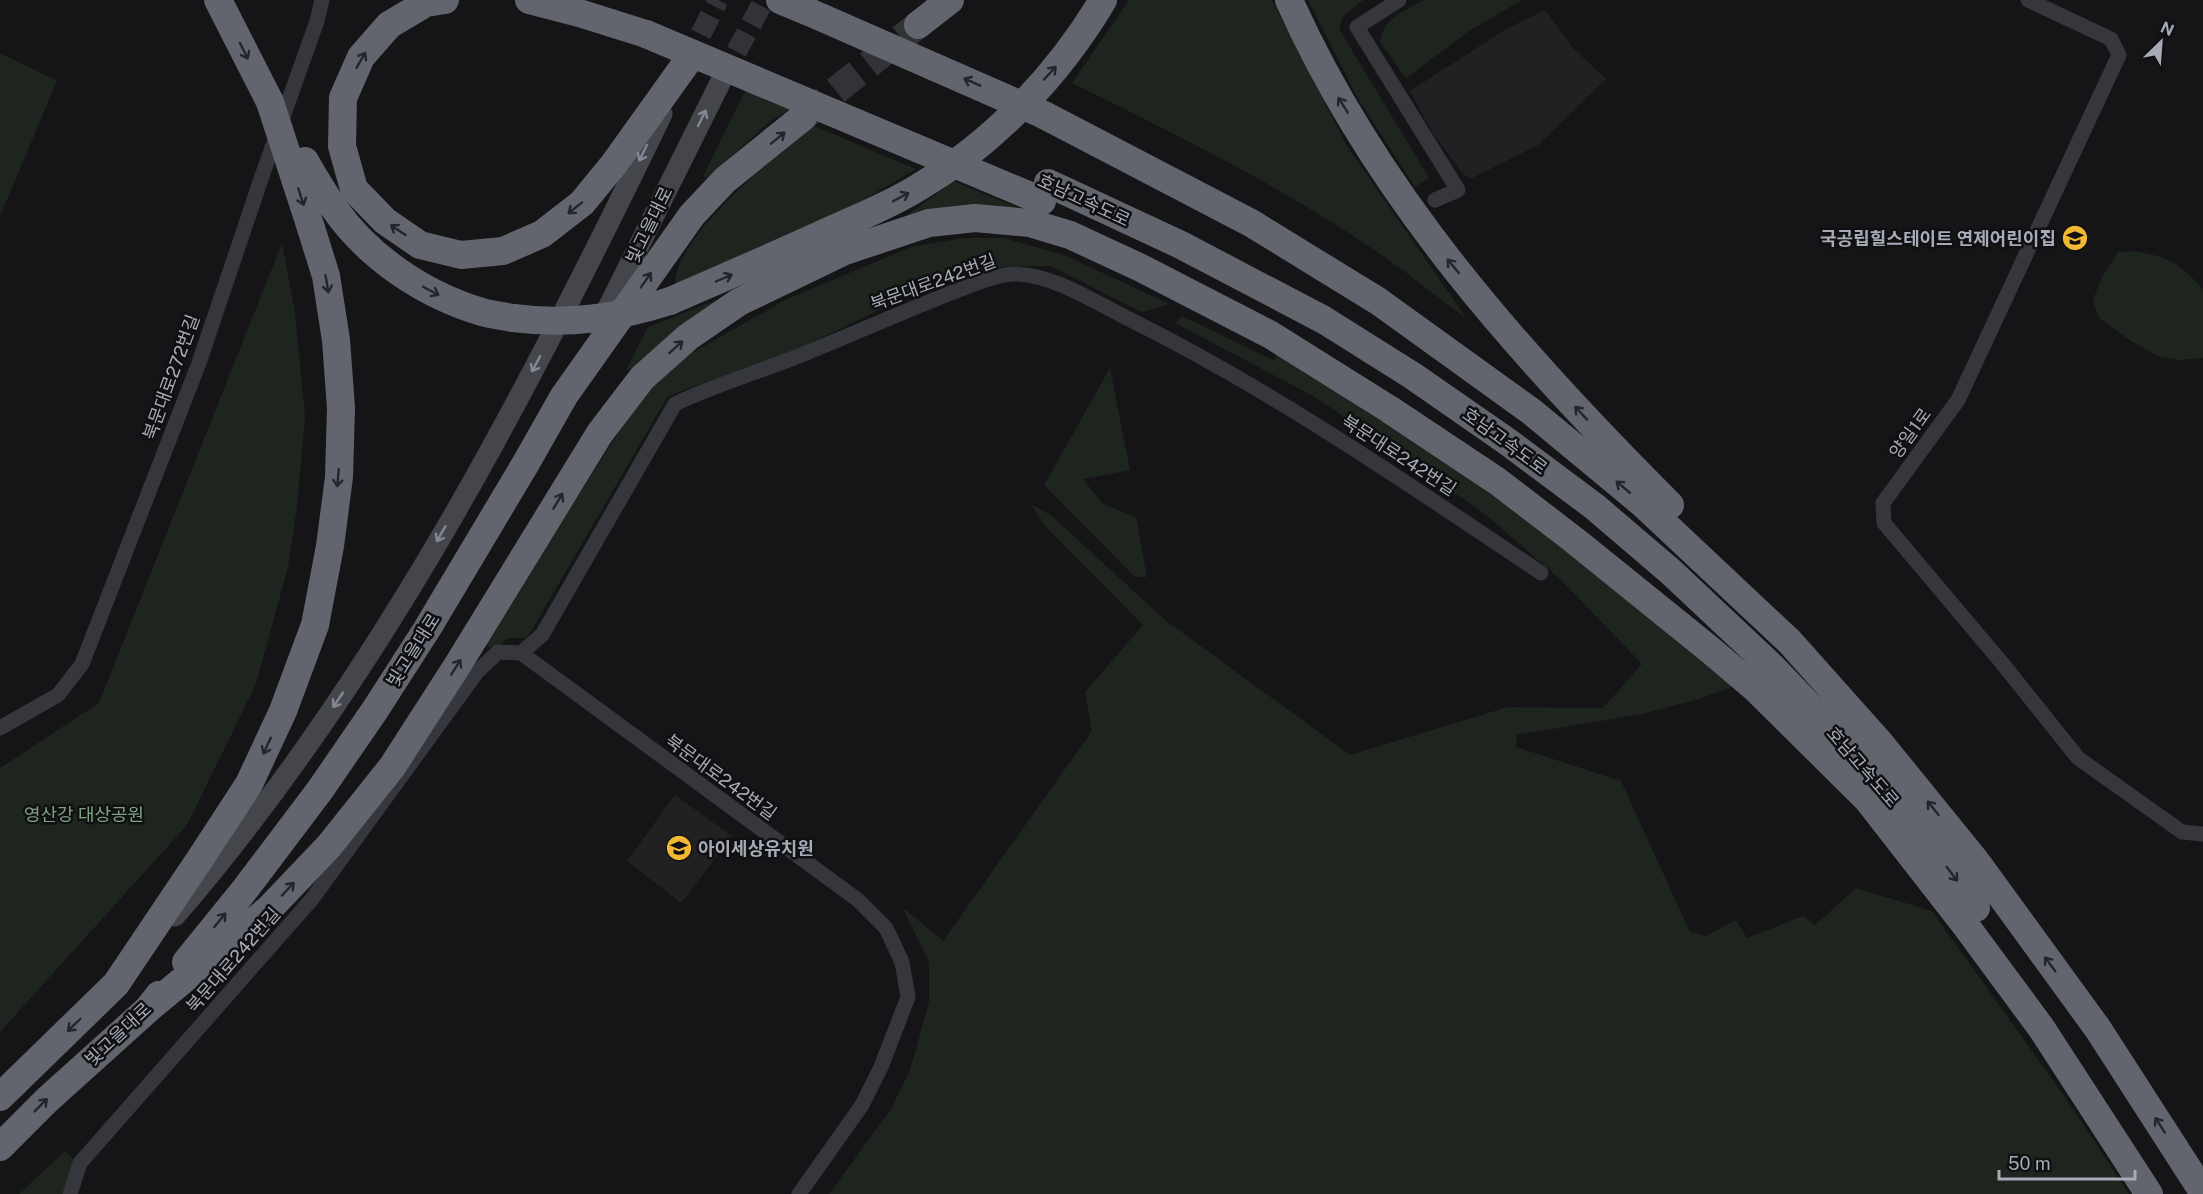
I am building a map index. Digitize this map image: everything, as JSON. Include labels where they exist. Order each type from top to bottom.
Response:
[{"type":"highway","points":[[218,0],[270,102],[305,161],[335,209],[369,248],[401,273],[434,293],[482,312],[547,322],[588,320],[642,310],[670,301],[883,207],[919,188],[948,169],[1005,122],[1059,64],[1103,0]]},
{"type":"highway","points":[[445,0],[426,3],[389,25],[361,57],[344,98],[342,146],[354,189],[385,221],[420,245],[461,255],[503,251],[542,234],[582,203],[614,164],[687,62]]},
{"type":"highway","points":[[528,0],[653,30]]},
{"type":"highway","name":"호남고속도로","points":[[598,0],[653,30],[1045,192],[1181,245],[1334,326],[1413,376],[1508,442],[1595,507],[1671,572],[1773,668],[1857,756],[1940,859],[2030,980],[2170,1194]]},
{"type":"highway","name":"호남고속도로","points":[[780,0],[957,75],[1044,115],[1251,223],[1378,301],[1456,356],[1532,412],[1643,504],[1790,642],[1880,743],[1975,860],[2098,1029],[2203,1192]]},
{"type":"highway","points":[[918,26],[950,0]]},
{"type":"highway","points":[[1289,0],[1335,92],[1389,178],[1446,259],[1551,381],[1618,453],[1700,535],[1790,642]]},
{"type":"highway","points":[[116,984],[249,784],[284,711],[315,625],[330,546],[339,477],[341,408],[333,319],[326,276],[270,102]]},
{"type":"highway","points":[[564,396],[692,215],[725,180],[803,117]]},
{"type":"highway","points":[[1045,192],[1282,315],[1365,363],[1457,424],[1535,481],[1672,594],[1733,650],[1809,728],[1868,799],[2042,1029],[2149,1194]]},
{"type":"highway","points":[[148,1009],[270,908],[329,846],[392,767],[600,433],[642,378],[688,337],[739,302],[845,251],[929,223],[975,218],[1030,223],[1070,235],[1141,268],[1271,335],[1389,409],[1497,481],[1574,540],[1755,688],[1868,799]]},
{"type":"highway","name":"빛고을대로","points":[[0,1147],[47,1100],[148,1009],[246,888],[320,790],[433,619],[564,396]]},
{"type":"highway","name":"빛고을대로","points":[[0,1097],[116,984]]},
{"type":"main road","name":"빛고을대로","points":[[116,984],[213,872],[285,776],[340,697],[393,614],[492,446],[585,274],[687,62]]},
{"type":"main road","name":"빛고을대로","points":[[564,396],[722,79]]},
{"type":"street","name":"북문대로272번길","points":[[0,728],[58,695],[71,681],[81,664],[199,363],[317,21],[322,0]]},
{"type":"street","points":[[1399,0],[1357,27],[1458,190],[1435,200]]},
{"type":"street","name":"양일1로","points":[[2028,0],[2110,39],[2119,55],[1958,400],[1883,503],[1884,523],[2002,663],[2078,758],[2182,832],[2203,834]]},
{"type":"street","name":"북문대로242번길","points":[[521,653],[542,635],[675,404],[705,390],[809,352],[910,309],[983,281],[1015,273],[1047,279],[1149,329],[1251,384],[1370,458],[1541,573]]},
{"type":"street","name":"북문대로242번길","points":[[70,1194],[80,1163],[312,899],[477,672],[498,652],[521,653],[858,900],[886,928],[902,962],[908,997],[881,1067],[862,1105],[799,1194]]},
{"type":"shaded area","points":[[1545,10],[1574,49],[1606,79],[1538,145],[1472,178],[1464,175],[1432,132],[1410,91],[1506,29]]},
{"type":"shaded area","name":"아이세상유치원","points":[[675,795],[732,836],[681,903],[627,861]]},
{"type":"green space","points":[[1129,0],[1272,0],[1347,146],[1467,319],[1379,253],[1305,206],[1190,142],[1072,83]]},
{"type":"green space","points":[[1308,0],[1363,0],[1343,16],[1339,29],[1429,178],[1415,187],[1357,97]]},
{"type":"green space","points":[[1424,0],[1522,0],[1469,31],[1406,78],[1380,42],[1385,27],[1390,21]]},
{"type":"green space","points":[[0,53],[57,81],[0,216]]},
{"type":"green space","points":[[749,83],[799,104],[769,122],[707,179],[703,176]]},
{"type":"green space","points":[[812,125],[916,169],[860,202],[675,284],[680,264],[709,220],[730,198]]},
{"type":"green space","points":[[954,181],[1032,214],[899,221]]},
{"type":"green space","points":[[962,238],[1004,238],[1064,255],[1170,304],[1141,312],[1051,266],[1006,266],[930,285],[805,346],[668,396],[527,638],[508,638],[494,649],[483,644],[640,399],[681,359],[785,300],[911,247]]},
{"type":"green space","name":"영산강 대상공원","points":[[282,243],[295,312],[305,417],[297,506],[288,567],[256,684],[187,825],[0,1032],[0,768],[99,703]]},
{"type":"green space","points":[[2133,251],[2172,262],[2203,289],[2203,358],[2179,360],[2159,357],[2131,341],[2099,318],[2093,300],[2101,279],[2118,252]]},
{"type":"green space","points":[[727,296],[643,366],[626,370],[648,327]]},
{"type":"green space","points":[[1182,316],[1273,360],[1280,353],[1495,490],[1738,685],[1696,700],[1637,715],[1517,735],[1516,747],[1621,781],[1690,932],[1706,936],[1736,920],[1747,938],[1803,916],[1815,925],[1856,888],[1932,911],[2072,1107],[2129,1194],[829,1194],[891,1109],[910,1070],[929,1002],[929,962],[902,907],[943,941],[1092,731],[1085,692],[1143,625],[1042,523],[1031,504],[1052,516],[1165,620],[1350,755],[1508,707],[1603,708],[1642,664],[1561,580],[1485,514],[1315,397],[1175,323]]},
{"type":"green space","points":[[1110,368],[1130,470],[1083,479],[1103,504],[1136,517],[1147,577],[1135,577],[1044,485]]},
{"type":"green space","points":[[65,1151],[74,1160],[62,1194],[19,1194]]},
{"type":"tunnel","points":[[687,62],[718,0]]},
{"type":"tunnel","points":[[722,79],[764,0]]},
{"type":"tunnel","points":[[803,117],[918,25]]},
{"type":"place","name":"국공립힐스테이트 연제어린이집","points":[[2075,238]]},
{"type":"place","name":"아이세상유치원","points":[[679,848]]}]
